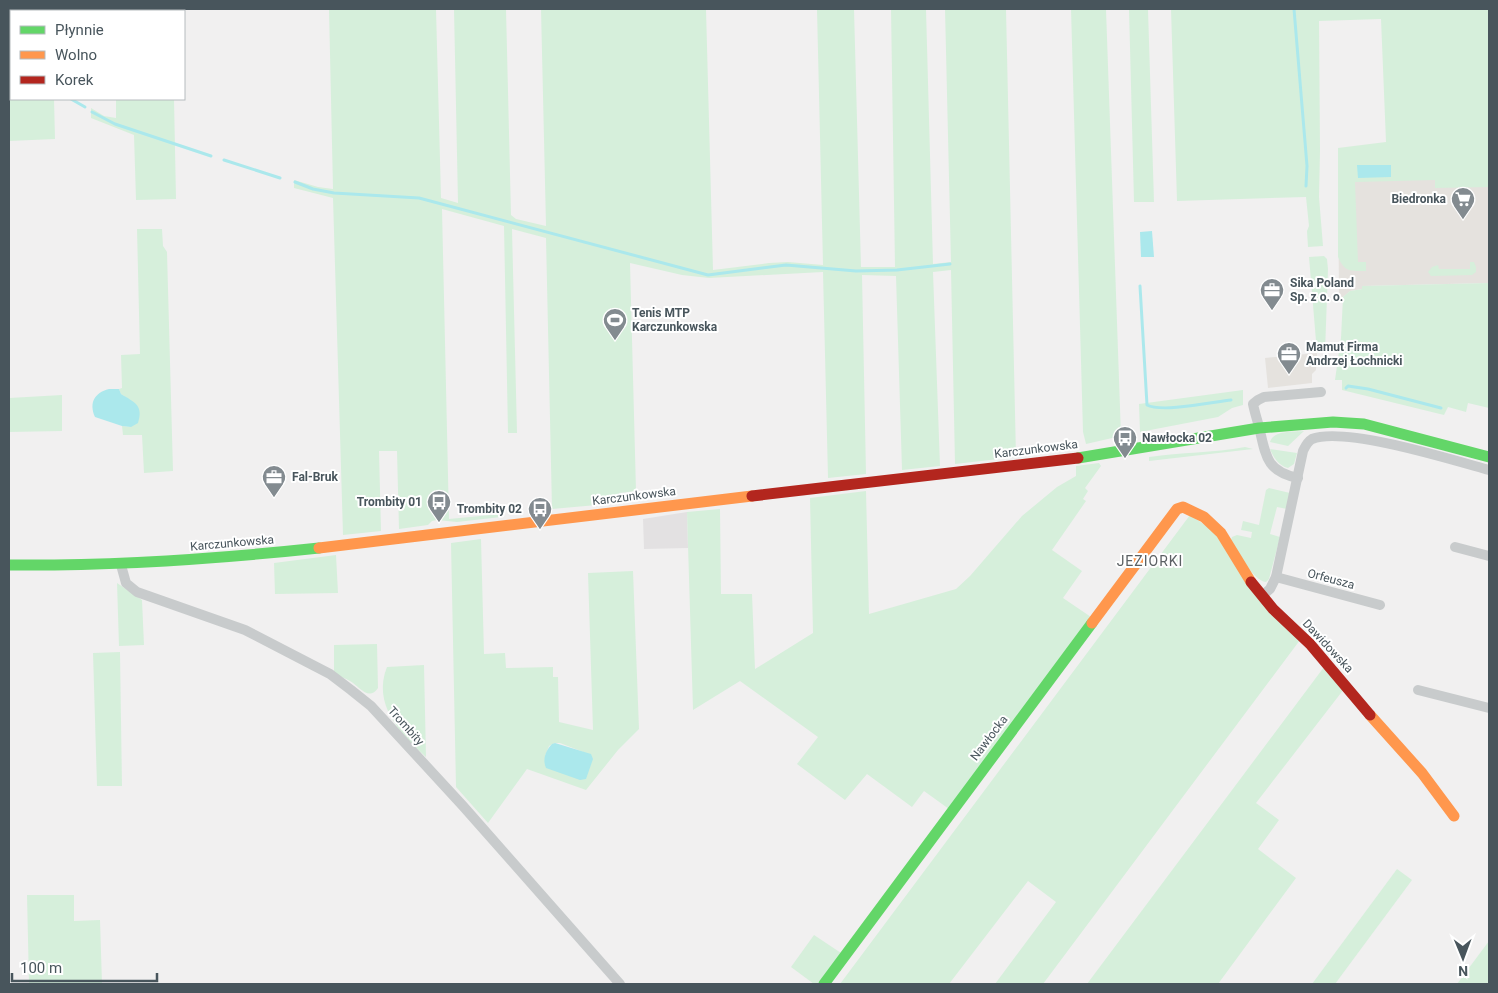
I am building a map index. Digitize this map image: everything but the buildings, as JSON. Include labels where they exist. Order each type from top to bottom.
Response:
[{"type":"street","points":[[1298,478],[1284,475],[1272,466],[1265,456],[1255,416],[1254,404],[1264,397],[1320,392]]},
{"type":"street","name":"Karczunkowska","points":[[1259,428],[1273,421],[1305,417],[1346,417],[1489,450]]},
{"type":"street","name":"Karczunkowska","points":[[9,565],[121,565],[286,552],[440,532],[1051,461],[1259,428],[1276,429],[1333,422],[1364,424],[1489,457]]},
{"type":"street","points":[[1263,595],[1270,589],[1276,577],[1305,446],[1313,439],[1324,437],[1353,438],[1382,442],[1489,470]]},
{"type":"street","name":"Dawidowska","points":[[1177,509],[1181,507],[1187,509],[1212,523],[1221,533],[1253,584],[1279,616],[1310,644],[1372,718],[1422,773],[1454,816]]},
{"type":"street","name":"Nawłocka","points":[[824,984],[1177,509]]},
{"type":"street","points":[[1455,547],[1489,556]]},
{"type":"street","name":"Trombity","points":[[121,565],[126,583],[137,592],[245,630],[330,674],[371,706],[463,806],[620,984]]},
{"type":"street","name":"Orfeusza","points":[[1276,577],[1380,605]]},
{"type":"street","points":[[1418,690],[1489,708]]},
{"type":"shaded area","points":[[1338,175],[1489,177],[1489,283],[1362,286],[1362,289],[1350,291],[1343,297],[1339,297]]},
{"type":"shaded area","points":[[1317,353],[1316,370],[1312,374],[1312,383],[1268,388],[1265,358]]},
{"type":"shaded area","points":[[687,512],[688,548],[644,549],[643,519]]},
{"type":"green space","points":[[329,9],[436,9],[441,198],[458,203],[454,9],[506,9],[511,215],[516,219],[546,226],[541,9],[706,9],[713,270],[788,262],[823,265],[817,9],[854,9],[861,267],[895,267],[891,9],[926,9],[933,264],[951,262],[945,9],[1006,9],[1016,457],[955,464],[951,270],[933,272],[940,466],[902,470],[896,276],[862,275],[866,474],[828,478],[823,272],[709,278],[682,275],[630,263],[636,491],[619,493],[619,503],[552,509],[546,238],[512,229],[517,433],[508,433],[504,226],[442,209],[449,519],[501,514],[501,517],[457,522],[437,520],[432,521],[428,525],[399,529],[397,451],[379,451],[381,531],[343,535],[333,198],[294,188],[294,180],[333,189]]},
{"type":"green space","points":[[1071,9],[1106,9],[1121,436],[1086,444],[1083,432]]},
{"type":"green space","points":[[1129,9],[1148,9],[1154,202],[1134,202]]},
{"type":"green space","points":[[1171,9],[1489,9],[1489,187],[1435,188],[1435,180],[1355,182],[1358,262],[1366,262],[1366,271],[1352,271],[1345,268],[1338,257],[1338,148],[1386,142],[1381,19],[1319,21],[1319,197],[1323,246],[1308,247],[1307,231],[1309,226],[1306,197],[1177,201]]},
{"type":"green space","points":[[9,57],[10,100],[54,100],[55,139],[9,141]]},
{"type":"green space","points":[[116,100],[174,100],[176,199],[136,200],[134,135],[91,118],[91,108],[104,116],[116,118]]},
{"type":"green space","points":[[137,229],[162,229],[163,246],[167,252],[173,471],[144,473],[142,435],[123,435],[122,426],[131,427],[127,398],[121,394],[119,389],[122,388],[121,355],[140,354]]},
{"type":"green space","points":[[1324,256],[1327,259],[1328,269],[1325,352],[1317,353],[1309,257]]},
{"type":"green space","points":[[1470,262],[1474,262],[1476,267],[1476,272],[1472,275],[1431,276],[1428,272],[1432,267],[1438,265],[1439,269],[1470,269]]},
{"type":"green space","points":[[1489,283],[1489,408],[1468,403],[1466,412],[1448,407],[1444,415],[1342,390],[1342,380],[1335,380],[1341,338],[1343,297],[1350,291],[1362,289],[1362,286]]},
{"type":"green space","points":[[1243,390],[1243,405],[1232,408],[1218,417],[1140,432],[1139,404]]},
{"type":"green space","points":[[62,395],[62,431],[9,432],[9,398]]},
{"type":"green space","points":[[1304,431],[1288,446],[1270,442],[1275,435]]},
{"type":"green space","points":[[1245,447],[1253,449],[1149,461],[1149,457]]},
{"type":"green space","points":[[1270,449],[1297,453],[1294,464],[1288,468],[1282,465]]},
{"type":"green space","points":[[1099,463],[1101,466],[1085,488],[1088,491],[1083,499],[1086,501],[1052,550],[1082,571],[1063,598],[1091,617],[949,809],[924,791],[912,807],[867,774],[845,800],[797,764],[818,737],[740,681],[693,710],[687,512],[720,509],[721,594],[752,594],[755,669],[813,633],[810,498],[866,491],[869,614],[956,589],[970,576],[1022,516],[1057,487],[1076,476],[1076,466]]},
{"type":"green space","points":[[1269,488],[1290,493],[1287,509],[1277,507],[1270,534],[1280,537],[1269,579],[1266,582],[1256,577],[1251,571],[1231,540],[1232,537],[1237,535],[1251,538],[1252,532],[1241,530],[1243,521],[1259,525],[1266,490]]},
{"type":"green space","points":[[1190,515],[1212,530],[1300,640],[1043,984],[995,984],[1056,902],[1028,881],[949,984],[840,984]]},
{"type":"green space","points":[[481,539],[484,654],[505,653],[506,668],[553,667],[553,677],[558,677],[559,722],[593,730],[588,573],[633,571],[639,729],[618,750],[586,790],[527,769],[488,823],[456,787],[451,543]],"holes":[[[560,743],[591,755],[545,756],[549,746]]]},
{"type":"green space","points":[[336,555],[338,593],[275,594],[274,563]]},
{"type":"green space","points":[[117,583],[142,600],[144,645],[119,646]]},
{"type":"green space","points":[[377,644],[378,688],[375,692],[371,694],[364,692],[350,681],[334,674],[334,645]]},
{"type":"green space","points":[[120,652],[122,786],[97,786],[93,653]]},
{"type":"green space","points":[[424,665],[426,757],[398,728],[386,706],[383,693],[383,681],[387,667]]},
{"type":"green space","points":[[1324,667],[1344,689],[1256,803],[1279,820],[1258,849],[1296,878],[1218,984],[1087,984]]},
{"type":"green space","points":[[1397,869],[1412,880],[1335,984],[1312,984]]},
{"type":"green space","points":[[27,895],[74,895],[74,921],[100,920],[102,984],[29,984]]},
{"type":"green space","points":[[814,935],[841,953],[820,984],[814,984],[791,967]]},
{"type":"green space","points":[[1489,941],[1489,984],[1457,984]]},
{"type":"water","points":[[1357,165],[1391,165],[1391,177],[1358,178]]},
{"type":"water","points":[[1152,231],[1154,257],[1141,257],[1140,232]]},
{"type":"water","points":[[109,389],[119,389],[121,394],[137,405],[140,412],[138,423],[131,427],[122,426],[95,417],[93,412],[94,399],[100,393]]},
{"type":"water","points":[[555,743],[591,754],[593,759],[586,779],[580,780],[546,768],[544,761],[546,752]]},
{"type":"waterway","points":[[1294,9],[1307,166],[1306,186]]},
{"type":"waterway","points":[[73,100],[85,107]]},
{"type":"waterway","points":[[92,112],[115,124],[211,156]]},
{"type":"waterway","points":[[224,160],[280,178]]},
{"type":"waterway","points":[[295,182],[313,189],[334,193],[419,198],[708,275],[786,265],[856,271],[897,270],[950,264]]},
{"type":"waterway","points":[[1140,286],[1147,405],[1164,408],[1231,400]]},
{"type":"waterway","points":[[1346,388],[1348,386],[1368,389],[1441,408]]},
{"type":"traffic: fast","points":[[1078,458],[1259,428],[1333,422],[1364,424],[1489,457]]},
{"type":"traffic: fast","points":[[9,565],[164,561],[319,548]]},
{"type":"traffic: fast","points":[[824,984],[1092,623]]},
{"type":"traffic: slow","points":[[319,548],[752,496]]},
{"type":"traffic: slow","points":[[1092,623],[1177,509],[1183,507],[1204,517],[1221,533],[1251,582]]},
{"type":"traffic: slow","points":[[1370,715],[1422,773],[1454,816]]},
{"type":"traffic: jam","points":[[752,496],[1078,458]]},
{"type":"traffic: jam","points":[[1251,582],[1273,609],[1310,644],[1370,715]]},
{"type":"place","name":"Biedronka","points":[[1463,220]]},
{"type":"place","name":"Sika Poland Sp. z o. o.","points":[[1272,311]]},
{"type":"place","name":"Tenis MTP Karczunkowska","points":[[615,341]]},
{"type":"place","name":"Mamut Firma Andrzej Łochnicki","points":[[1289,375]]},
{"type":"place","name":"Nawłocka 02","points":[[1125,459]]},
{"type":"place","name":"Fal-Bruk","points":[[274,498]]},
{"type":"place","name":"Trombity 01","points":[[439,523]]},
{"type":"place","name":"Trombity 02","points":[[540,530]]},
{"type":"district","name":"JEZIORKI","points":[[1150,561]]}]
